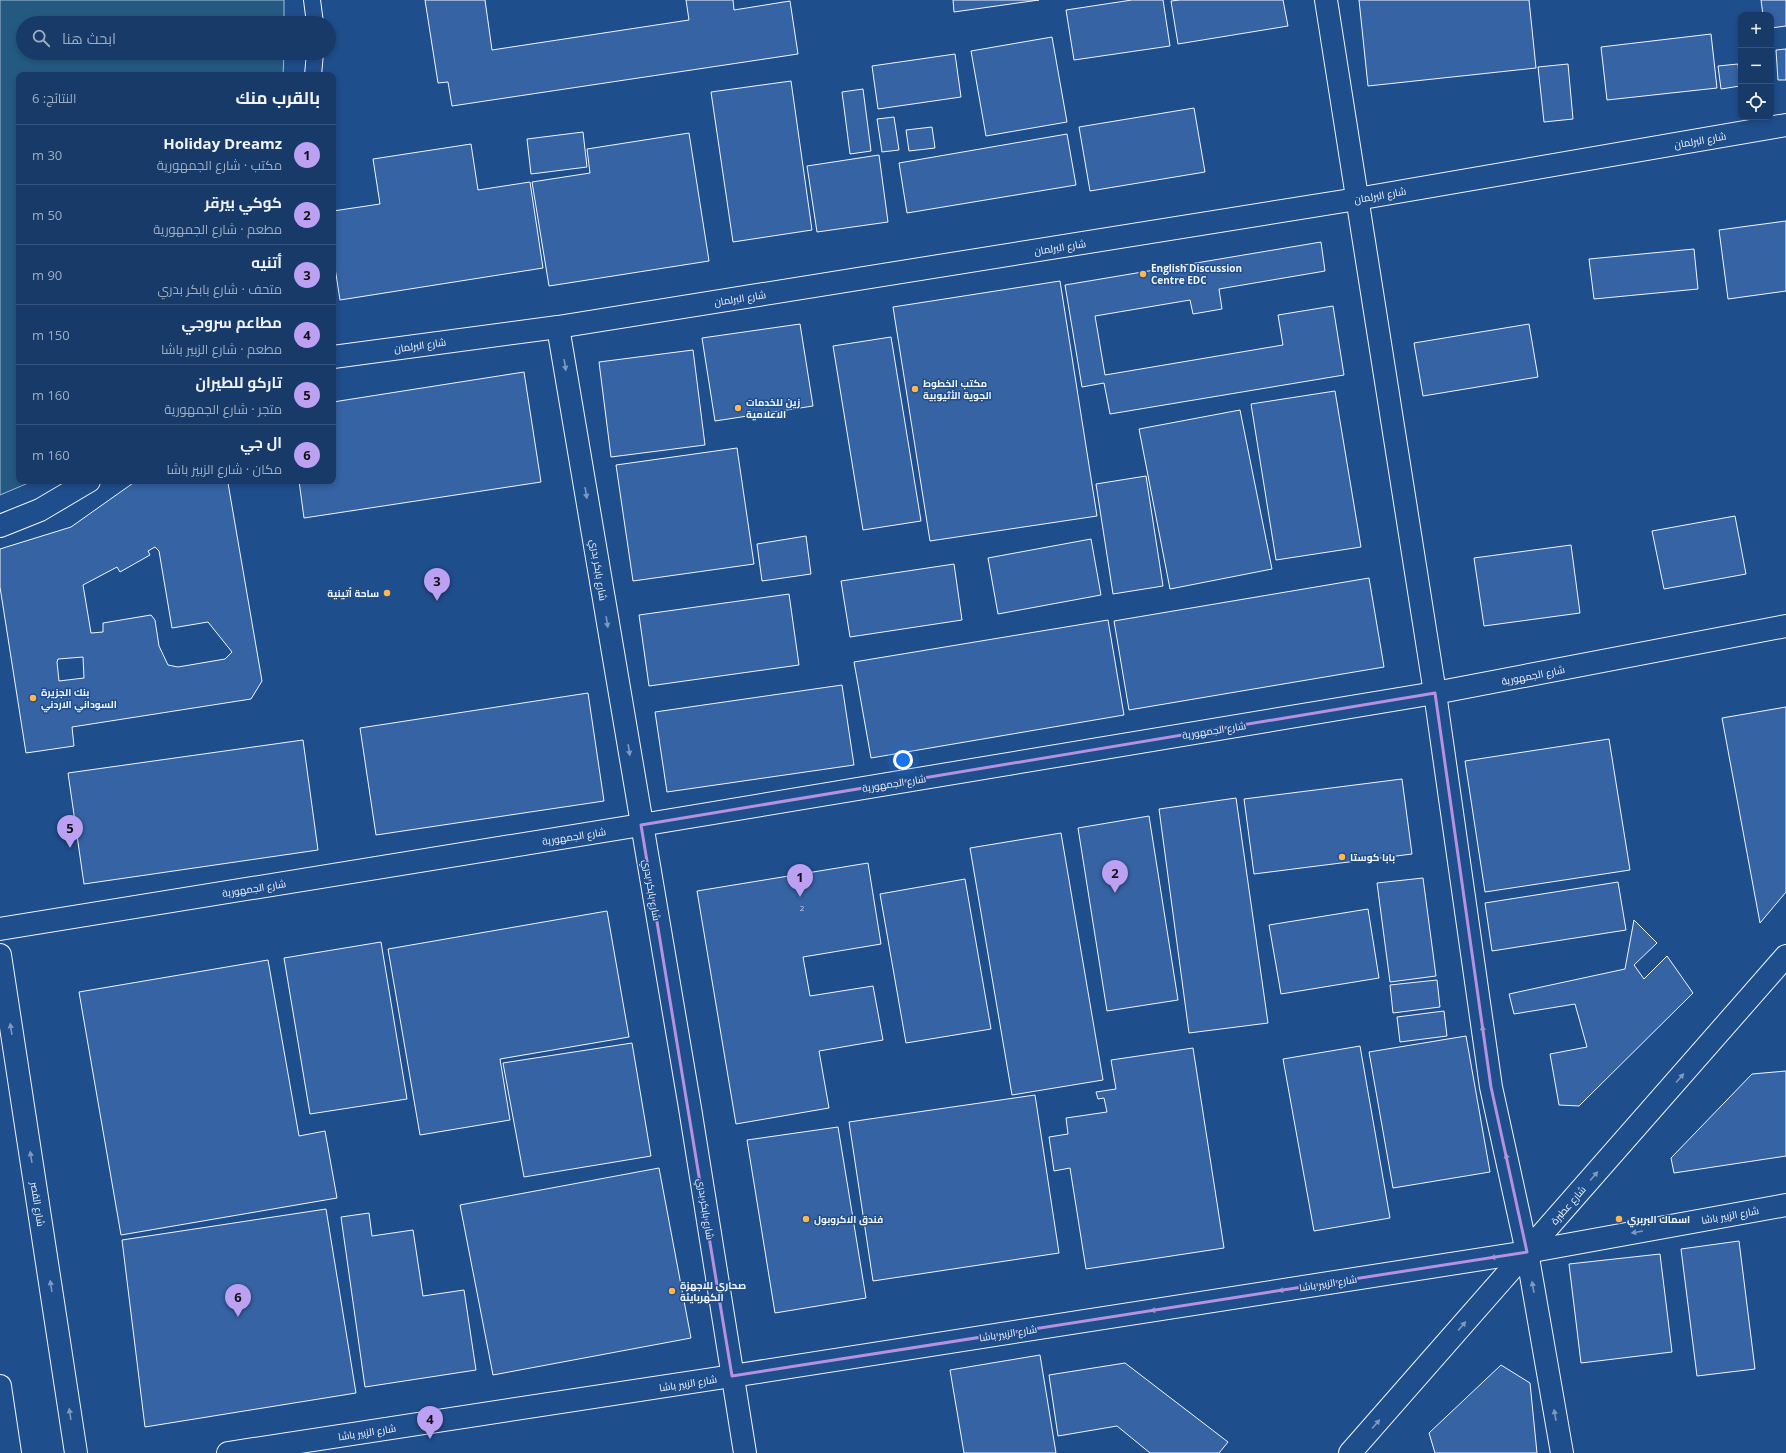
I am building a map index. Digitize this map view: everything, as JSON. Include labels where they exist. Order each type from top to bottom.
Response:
[{"type":"street","points":[[1326,0],[1435,693],[1491,1087],[1527,1252],[1562,1453]]},
{"type":"street","name":"شارع البرلمان","points":[[336,357],[558,327],[1357,199],[1786,125]]},
{"type":"street","name":"شارع بابكر بدري","points":[[558,327],[691,1115],[745,1453]]},
{"type":"street","points":[[0,526],[40,510],[84,484]]},
{"type":"street","name":"شارع الجمهورية","points":[[0,929],[641,825],[1435,693],[1786,626]]},
{"type":"street","name":"شارع القصر","points":[[0,955],[76,1453]]},
{"type":"street","name":"شارع عطبرة","points":[[1350,1453],[1786,956]]},
{"type":"street","name":"شارع الزبير باشا","points":[[228,1453],[1527,1252],[1786,1205]]},
{"type":"street","points":[[0,1386],[10,1453]]},
{"type":"lane","points":[[312,0],[315,16]]},
{"type":"lane","points":[[313,72],[314,60]]},
{"type":"highlighted area","points":[[1435,693],[1491,1087],[1527,1252],[732,1376],[641,825]]},
{"type":"shaded area","points":[[0,0],[284,0],[284,16],[16,16],[16,60],[284,60],[283,72],[16,72],[16,484],[26,484],[0,495]]},
{"type":"building","points":[[425,0],[485,0],[492,50],[689,20],[686,0],[733,0],[734,10],[790,1],[798,54],[452,106],[448,82],[438,83]]},
{"type":"building","points":[[953,0],[1039,0],[954,12]]},
{"type":"building","points":[[1132,0],[1163,0],[1170,46],[1074,60],[1066,10]]},
{"type":"building","points":[[1283,0],[1288,26],[1178,44],[1171,1]]},
{"type":"building","points":[[1359,0],[1529,0],[1536,68],[1368,86]]},
{"type":"building","points":[[1761,0],[1786,0],[1786,26],[1774,28],[1774,12],[1763,12]]},
{"type":"building","points":[[1711,34],[1717,88],[1607,100],[1601,47]]},
{"type":"building","points":[[1052,37],[1067,122],[986,136],[971,51]]},
{"type":"building","points":[[1786,49],[1786,80],[1778,80],[1776,50]]},
{"type":"building","points":[[955,54],[961,97],[878,109],[872,66]]},
{"type":"building","points":[[1568,64],[1573,119],[1544,122],[1538,67]]},
{"type":"building","points":[[1738,64],[1738,86],[1721,89],[1718,66]]},
{"type":"building","points":[[791,81],[812,230],[733,242],[711,92]]},
{"type":"building","points":[[863,89],[871,151],[850,154],[842,92]]},
{"type":"building","points":[[1194,108],[1205,172],[1090,191],[1079,127]]},
{"type":"building","points":[[894,117],[899,150],[882,152],[877,119]]},
{"type":"building","points":[[932,127],[935,148],[909,151],[906,130]]},
{"type":"building","points":[[583,132],[587,167],[531,174],[527,139]]},
{"type":"building","points":[[689,133],[709,261],[549,286],[532,182],[590,173],[587,149]]},
{"type":"building","points":[[1067,134],[1076,185],[907,213],[899,163]]},
{"type":"building","points":[[471,144],[478,190],[530,182],[543,268],[340,300],[336,274],[336,211],[380,204],[373,159]]},
{"type":"building","points":[[879,155],[888,222],[817,232],[807,166]]},
{"type":"building","points":[[1786,221],[1786,291],[1728,299],[1719,230]]},
{"type":"building","points":[[1321,242],[1325,271],[1219,289],[1222,309],[1193,314],[1190,300],[1095,316],[1105,375],[1283,345],[1278,315],[1333,306],[1344,375],[1110,414],[1104,383],[1082,387],[1065,285]]},
{"type":"building","points":[[1694,249],[1698,289],[1594,299],[1589,259]]},
{"type":"building","points":[[1060,281],[1097,516],[930,541],[893,307]]},
{"type":"building","points":[[800,324],[813,406],[715,421],[702,338]]},
{"type":"building","points":[[1529,324],[1538,377],[1423,396],[1414,343]]},
{"type":"building","points":[[891,337],[921,521],[863,530],[833,346]]},
{"type":"building","points":[[693,350],[705,445],[611,457],[599,362]]},
{"type":"building","points":[[524,372],[541,482],[304,518],[299,484],[336,484],[336,402]]},
{"type":"building","points":[[1335,391],[1361,547],[1276,560],[1251,404]]},
{"type":"building","points":[[1240,410],[1272,569],[1170,589],[1139,429]]},
{"type":"building","points":[[737,448],[754,564],[633,581],[616,465]]},
{"type":"building","points":[[1146,476],[1163,586],[1113,594],[1096,484]]},
{"type":"building","points":[[132,484],[228,484],[262,681],[251,699],[72,727],[74,746],[26,753],[0,587],[0,549],[71,527]],"holes":[[[155,547],[159,551],[172,628],[208,622],[232,652],[225,659],[178,667],[168,665],[159,646],[155,620],[151,615],[103,623],[103,632],[91,633],[83,585],[117,567],[120,572],[150,555],[148,551]],[[83,657],[84,678],[59,681],[58,659]]]},
{"type":"building","points":[[1735,516],[1746,574],[1664,589],[1652,531]]},
{"type":"building","points":[[806,536],[811,574],[762,581],[757,544]]},
{"type":"building","points":[[1091,539],[1101,595],[998,614],[988,558]]},
{"type":"building","points":[[1571,545],[1580,613],[1484,626],[1474,558]]},
{"type":"building","points":[[954,564],[962,620],[850,637],[841,581]]},
{"type":"building","points":[[1369,578],[1384,667],[1129,710],[1114,621]]},
{"type":"building","points":[[789,594],[799,665],[649,686],[639,615]]},
{"type":"building","points":[[1108,620],[1124,715],[871,758],[854,662]]},
{"type":"building","points":[[842,685],[854,765],[667,792],[655,712]]},
{"type":"building","points":[[588,693],[604,801],[376,835],[360,728]]},
{"type":"building","points":[[1786,707],[1786,892],[1760,923],[1722,718]]},
{"type":"building","points":[[1609,739],[1630,870],[1485,892],[1465,761]]},
{"type":"building","points":[[303,740],[318,850],[84,884],[68,773]]},
{"type":"building","points":[[1402,779],[1412,854],[1254,874],[1244,799]]},
{"type":"building","points":[[1236,798],[1268,1023],[1189,1033],[1159,809]]},
{"type":"building","points":[[1149,816],[1178,1000],[1107,1011],[1078,828]]},
{"type":"building","points":[[1061,833],[1103,1080],[1012,1095],[970,848]]},
{"type":"building","points":[[868,863],[881,944],[803,957],[810,996],[873,986],[883,1040],[819,1051],[829,1108],[736,1124],[697,891]]},
{"type":"building","points":[[1423,878],[1436,976],[1390,982],[1377,883]]},
{"type":"building","points":[[965,879],[991,1029],[906,1043],[880,894]]},
{"type":"building","points":[[1618,882],[1626,930],[1492,951],[1485,903]]},
{"type":"building","points":[[1368,909],[1379,978],[1281,994],[1269,925]]},
{"type":"building","points":[[607,911],[629,1037],[500,1059],[510,1120],[420,1135],[388,949]]},
{"type":"building","points":[[1634,920],[1657,943],[1634,965],[1644,979],[1667,956],[1693,993],[1579,1106],[1559,1105],[1550,1054],[1587,1047],[1575,1004],[1514,1014],[1509,994],[1625,969]]},
{"type":"building","points":[[381,942],[407,1099],[310,1114],[284,958]]},
{"type":"building","points":[[268,960],[299,1136],[325,1131],[337,1198],[121,1235],[79,992]]},
{"type":"building","points":[[1437,980],[1440,1007],[1393,1013],[1390,985]]},
{"type":"building","points":[[1444,1011],[1447,1036],[1400,1042],[1397,1017]]},
{"type":"building","points":[[1466,1036],[1490,1172],[1393,1188],[1369,1052]]},
{"type":"building","points":[[632,1043],[651,1156],[524,1177],[503,1063]]},
{"type":"building","points":[[1360,1046],[1390,1218],[1314,1231],[1283,1059]]},
{"type":"building","points":[[1193,1048],[1224,1248],[1086,1269],[1070,1168],[1054,1171],[1049,1137],[1068,1134],[1066,1118],[1107,1112],[1104,1098],[1098,1099],[1096,1092],[1116,1089],[1111,1060]]},
{"type":"building","points":[[1786,1071],[1786,1156],[1674,1173],[1671,1158],[1752,1074]]},
{"type":"building","points":[[1035,1095],[1059,1253],[873,1281],[849,1122]]},
{"type":"building","name":"فندق الاكروبول","points":[[838,1127],[866,1298],[775,1313],[747,1140]]},
{"type":"building","points":[[659,1168],[691,1338],[493,1375],[460,1205]]},
{"type":"building","points":[[326,1209],[356,1393],[145,1427],[122,1240]]},
{"type":"building","points":[[369,1213],[372,1236],[413,1230],[423,1296],[464,1290],[476,1370],[365,1387],[341,1217]]},
{"type":"building","points":[[1739,1241],[1755,1369],[1697,1376],[1681,1249]]},
{"type":"building","points":[[1660,1254],[1672,1352],[1581,1363],[1569,1264]]},
{"type":"building","points":[[1040,1355],[1056,1453],[964,1453],[950,1370]]},
{"type":"building","points":[[1125,1363],[1228,1442],[1219,1453],[1150,1453],[1117,1426],[1058,1436],[1049,1375]]},
{"type":"building","points":[[1501,1365],[1530,1383],[1537,1453],[1435,1453],[1429,1433]]},
{"type":"place","name":"English Discussion Centre EDC","points":[[1143,274]]},
{"type":"place","name":"مكتب الخطوط الجوية الأثيوبية","points":[[915,389]]},
{"type":"place","name":"زين للخدمات الاعلامية","points":[[738,408]]},
{"type":"place","name":"ساحة أتينية","points":[[387,593]]},
{"type":"place","name":"أتنيه","points":[[437,601]]},
{"type":"place","name":"بنك الجزيرة السوداني الاردني","points":[[33,698]]},
{"type":"place","name":"تاركو للطيران","points":[[70,848]]},
{"type":"place","name":"بابا كوستا","points":[[1342,857]]},
{"type":"place","name":"كوكي بيرقر","points":[[1115,893]]},
{"type":"place","name":"Holiday Dreamz","points":[[800,897]]},
{"type":"place","name":"فندق الاكروبول","points":[[806,1219]]},
{"type":"place","name":"اسماك البربري","points":[[1619,1219]]},
{"type":"place","name":"صحاري للاجهزة الكهربايئة","points":[[672,1291]]},
{"type":"place","name":"ال جي","points":[[238,1317]]},
{"type":"place","name":"مطاعم سروجي","points":[[430,1439]]}]
